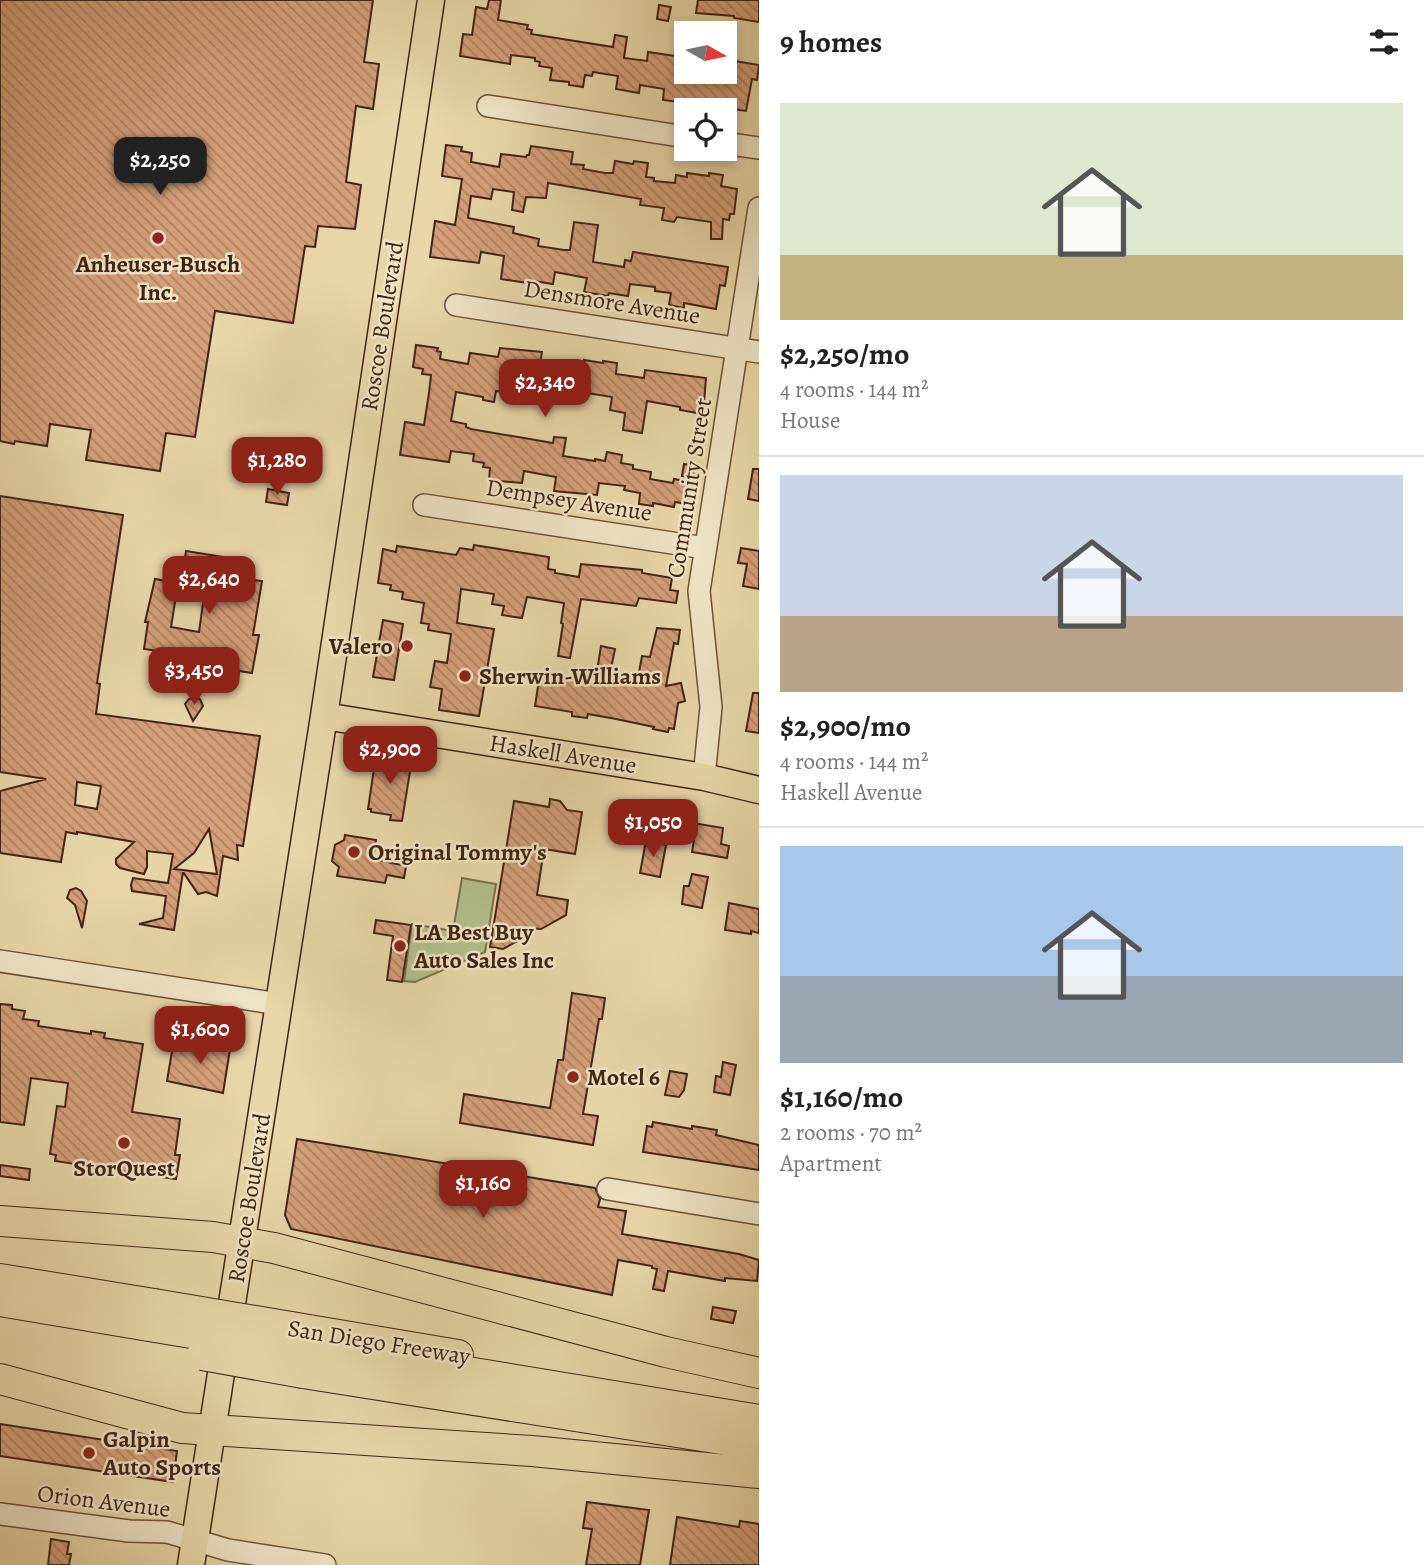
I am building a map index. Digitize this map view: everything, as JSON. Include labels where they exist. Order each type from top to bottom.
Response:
[{"type":"highway","points":[[0,1222],[213,1237],[274,1248],[666,1352],[759,1373]]},
{"type":"highway","name":"San Diego Freeway","points":[[0,1279],[150,1324],[306,1350],[759,1405]]},
{"type":"highway","points":[[0,1294],[150,1324]]},
{"type":"highway","points":[[0,1301],[150,1324]]},
{"type":"highway","name":"San Diego Freeway","points":[[0,1322],[150,1324],[306,1350],[759,1446]]},
{"type":"highway","points":[[306,1350],[759,1420]]},
{"type":"highway","points":[[306,1350],[759,1428]]},
{"type":"highway","points":[[0,1379],[182,1428],[532,1451],[759,1473]]},
{"type":"main road","name":"Roscoe Boulevard","points":[[192,1553],[324,716],[431,0]]},
{"type":"main road","name":"Haskell Avenue","points":[[324,716],[704,777],[759,790]]},
{"type":"street","points":[[488,106],[674,135]]},
{"type":"street","points":[[737,145],[759,148]]},
{"type":"street","name":"Community Street","points":[[704,777],[711,707],[699,606],[705,548],[759,208]]},
{"type":"street","name":"Densmore Avenue","points":[[456,304],[759,352]]},
{"type":"street","name":"Dempsey Avenue","points":[[424,505],[705,548]]},
{"type":"street","points":[[0,961],[279,1004]]},
{"type":"street","points":[[608,1189],[759,1214]]},
{"type":"street","name":"Orion Avenue","points":[[0,1514],[129,1531],[167,1532],[192,1553],[228,1550],[325,1565]]},
{"type":"green space","points":[[462,878],[496,884],[485,952],[415,982],[404,981],[412,924],[453,931]]},
{"type":"building","name":"Anheuser-Busch Inc.","points":[[0,0],[373,0],[364,62],[379,64],[373,109],[356,106],[346,182],[361,185],[355,229],[318,226],[315,247],[305,246],[293,323],[215,311],[195,437],[166,433],[160,471],[86,460],[91,430],[50,424],[47,446],[0,441]]},
{"type":"building","points":[[489,0],[501,0],[498,20],[528,25],[527,29],[532,30],[531,34],[613,47],[615,35],[627,37],[624,58],[647,61],[648,52],[674,56],[674,84],[737,84],[737,61],[759,65],[757,80],[752,79],[746,111],[737,110],[737,98],[674,98],[674,101],[663,100],[664,89],[640,85],[639,93],[616,89],[618,76],[593,72],[592,76],[585,75],[583,87],[569,85],[569,82],[550,80],[552,68],[539,66],[540,62],[535,61],[535,58],[511,55],[510,64],[460,56],[463,34],[472,35],[476,7],[487,9]]},
{"type":"building","points":[[698,0],[759,0],[759,22],[734,16],[696,13]]},
{"type":"building","points":[[659,5],[671,7],[668,21],[657,19]]},
{"type":"building","points":[[446,145],[462,147],[461,151],[472,153],[471,162],[499,167],[501,154],[526,157],[531,146],[573,152],[571,164],[584,165],[583,169],[605,173],[613,173],[615,161],[648,163],[646,177],[654,178],[654,181],[675,183],[676,175],[687,177],[687,173],[723,175],[721,186],[737,189],[734,214],[730,214],[729,220],[723,219],[722,239],[711,239],[711,222],[677,217],[674,222],[662,220],[664,208],[640,205],[641,199],[548,183],[546,198],[526,197],[523,212],[512,210],[514,192],[493,189],[491,199],[471,196],[468,218],[514,227],[513,233],[539,239],[538,246],[564,250],[570,250],[574,222],[598,225],[593,262],[624,267],[625,260],[631,261],[633,252],[728,267],[725,286],[720,285],[716,309],[684,303],[684,308],[669,305],[671,293],[655,291],[655,287],[630,284],[628,296],[584,292],[587,278],[555,272],[553,284],[501,279],[504,256],[481,252],[479,263],[430,257],[435,221],[455,225],[462,179],[442,176]]},
{"type":"building","points":[[416,345],[438,348],[437,351],[441,352],[440,359],[468,364],[470,353],[498,357],[500,348],[542,352],[540,365],[548,366],[548,369],[582,372],[584,360],[603,361],[617,363],[616,374],[644,378],[645,370],[706,378],[703,414],[647,401],[642,433],[623,430],[625,413],[610,410],[612,397],[587,393],[587,396],[577,395],[576,401],[496,391],[494,402],[456,392],[451,421],[466,424],[466,427],[471,429],[553,443],[554,437],[566,438],[563,456],[605,461],[607,452],[622,455],[621,463],[633,465],[633,469],[651,472],[650,479],[673,483],[674,479],[690,482],[687,504],[675,502],[674,507],[653,503],[653,506],[639,504],[640,493],[624,490],[625,486],[599,483],[597,495],[554,491],[556,477],[524,471],[522,483],[489,480],[490,468],[483,467],[484,463],[473,461],[474,454],[451,451],[449,462],[400,455],[405,422],[424,425],[429,393],[431,375],[422,374],[423,369],[413,367]]},
{"type":"building","points":[[684,464],[698,466],[696,478],[682,476]]},
{"type":"building","points":[[753,469],[759,469],[759,501],[748,499]]},
{"type":"building","points":[[268,489],[289,493],[287,505],[266,502]]},
{"type":"building","points":[[0,496],[123,515],[97,683],[100,684],[96,714],[260,736],[243,846],[237,845],[238,860],[223,856],[217,896],[206,892],[198,894],[183,872],[174,930],[139,924],[163,918],[166,896],[132,891],[133,878],[168,883],[173,854],[147,851],[144,874],[120,868],[116,864],[116,859],[134,842],[77,832],[66,832],[61,862],[0,853],[0,791],[46,779],[0,772]],"holes":[[[77,782],[101,786],[97,809],[75,805]],[[209,829],[217,874],[174,869],[194,853]]]},
{"type":"building","points":[[474,545],[549,557],[548,569],[555,570],[555,573],[579,577],[581,564],[642,570],[642,573],[672,578],[670,590],[678,591],[676,603],[639,598],[636,606],[581,599],[570,658],[558,656],[564,603],[527,597],[522,618],[502,615],[504,606],[492,604],[494,594],[461,589],[457,623],[494,629],[479,716],[439,710],[442,689],[430,687],[435,661],[447,663],[451,634],[428,630],[429,624],[421,623],[424,603],[402,599],[403,592],[390,590],[391,585],[378,583],[383,549],[396,552],[397,546],[456,555],[460,548],[473,550]]},
{"type":"building","points":[[741,548],[759,551],[759,589],[743,586],[747,564],[738,563]]},
{"type":"building","points":[[186,551],[236,559],[233,577],[262,581],[253,635],[259,635],[252,673],[239,671],[238,680],[206,674],[208,662],[192,656],[144,649],[148,622],[145,622],[155,579],[178,583],[171,627],[199,632],[204,596],[181,590]]},
{"type":"building","name":"Valero","points":[[383,620],[403,624],[394,680],[373,677]]},
{"type":"building","points":[[657,628],[680,630],[678,644],[674,643],[666,686],[681,683],[685,701],[678,703],[674,729],[669,728],[668,732],[616,719],[588,714],[587,718],[572,716],[572,712],[535,706],[540,674],[579,681],[581,668],[597,671],[601,646],[615,649],[609,678],[637,683],[642,656],[650,657]]},
{"type":"building","points":[[753,693],[759,693],[759,733],[746,731]]},
{"type":"building","points":[[194,697],[200,699],[203,706],[193,721],[185,704]]},
{"type":"building","points":[[376,755],[412,759],[402,821],[390,820],[391,815],[371,812],[371,809],[368,809]]},
{"type":"building","points":[[550,799],[560,801],[567,810],[582,812],[575,854],[544,849],[537,895],[568,900],[566,915],[541,929],[531,928],[530,934],[503,949],[490,947],[514,801],[549,807]]},
{"type":"building","points":[[666,807],[681,810],[681,821],[723,828],[721,844],[729,846],[727,858],[692,852],[694,840],[670,836],[669,842],[659,840]]},
{"type":"building","name":"Original Tommy's","points":[[345,835],[376,840],[373,859],[406,866],[404,878],[387,875],[385,883],[337,876],[339,867],[332,861],[335,845],[344,840]]},
{"type":"building","points":[[646,841],[666,845],[660,877],[640,873]]},
{"type":"building","points":[[692,874],[708,877],[702,908],[682,904],[684,886],[689,886]]},
{"type":"building","points":[[76,888],[87,901],[82,928],[75,905],[67,898],[70,890]]},
{"type":"building","points":[[729,903],[759,909],[759,933],[725,930]]},
{"type":"building","name":"LA Best Buy Auto Sales Inc","points":[[376,920],[411,925],[402,982],[387,980],[393,936],[374,933]]},
{"type":"building","name":"Motel 6","points":[[572,993],[605,998],[583,1114],[598,1116],[593,1145],[460,1123],[464,1094],[550,1108],[558,1060],[563,1060]]},
{"type":"building","points":[[0,1004],[12,1005],[12,1009],[25,1011],[23,1019],[39,1021],[38,1026],[91,1034],[91,1031],[105,1033],[104,1038],[143,1044],[132,1112],[180,1119],[175,1155],[180,1155],[176,1179],[55,1161],[56,1155],[50,1154],[57,1106],[65,1107],[68,1083],[31,1078],[24,1125],[0,1122]]},
{"type":"building","points":[[211,1040],[231,1043],[223,1093],[167,1081],[173,1045],[210,1050]]},
{"type":"building","points":[[723,1062],[736,1065],[730,1095],[714,1092],[716,1076],[721,1077]]},
{"type":"building","points":[[670,1071],[687,1074],[684,1090],[679,1097],[665,1095]]},
{"type":"building","points":[[653,1122],[692,1129],[692,1126],[717,1130],[716,1135],[759,1145],[759,1170],[643,1152],[647,1126],[652,1127]]},
{"type":"building","points":[[297,1139],[595,1188],[600,1199],[598,1207],[626,1211],[622,1234],[739,1254],[759,1260],[757,1281],[725,1278],[725,1281],[668,1271],[664,1291],[653,1289],[657,1269],[618,1260],[612,1295],[291,1229],[285,1215]]},
{"type":"building","points":[[0,1165],[30,1169],[29,1180],[0,1176]]},
{"type":"building","points":[[713,1307],[736,1311],[733,1323],[711,1319]]},
{"type":"building","name":"Galpin Auto Sports","points":[[0,1424],[177,1451],[173,1482],[0,1456]]},
{"type":"building","points":[[587,1502],[649,1510],[640,1565],[586,1565],[592,1529],[583,1528]]},
{"type":"building","points":[[677,1517],[739,1527],[740,1521],[759,1524],[759,1565],[670,1565]]},
{"type":"building","points":[[51,1539],[69,1542],[69,1565],[48,1565]]},
{"type":"place","name":"Anheuser-Busch Inc.","points":[[158,238]]},
{"type":"place","name":"Valero","points":[[407,646]]},
{"type":"place","name":"Sherwin-Williams","points":[[465,676]]},
{"type":"place","name":"Original Tommy's","points":[[354,852]]},
{"type":"place","name":"LA Best Buy Auto Sales Inc","points":[[400,946]]},
{"type":"place","name":"Motel 6","points":[[573,1077]]},
{"type":"place","name":"StorQuest","points":[[124,1143]]},
{"type":"place","name":"Galpin Auto Sports","points":[[89,1453]]}]
